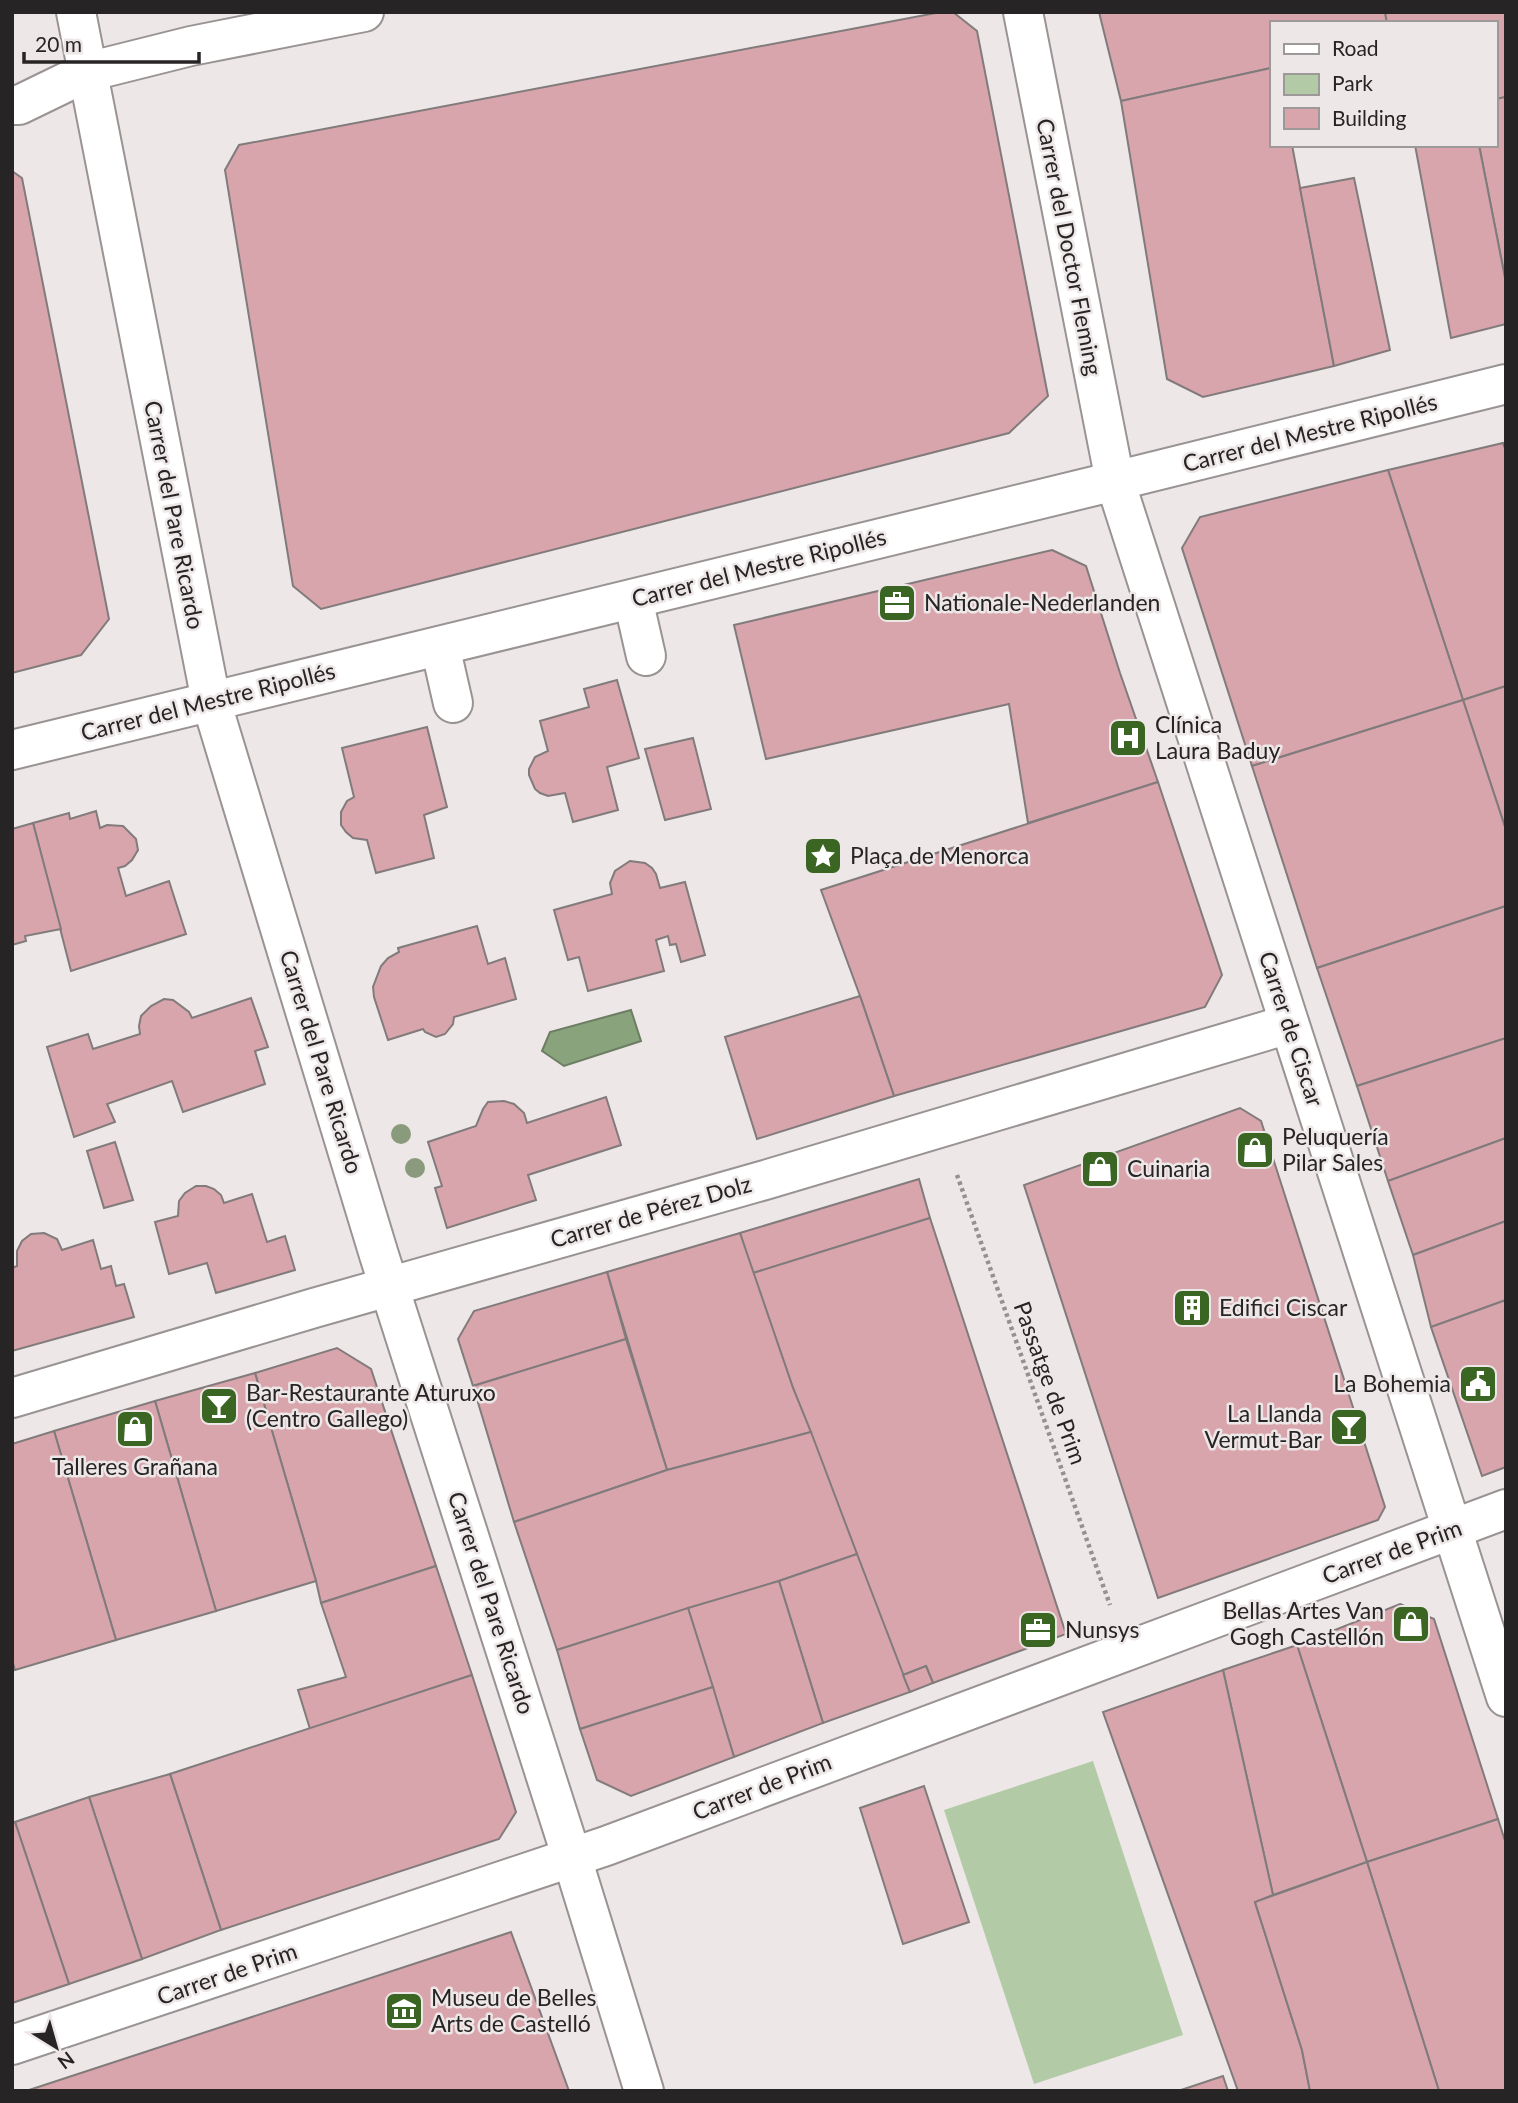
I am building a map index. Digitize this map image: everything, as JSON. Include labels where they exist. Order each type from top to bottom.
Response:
[{"type":"street","name":"Carrer del Pare Ricardo","points":[[76,12],[211,701],[389,1286],[644,2091]]},
{"type":"street","points":[[12,105],[19,105],[86,72],[191,46],[364,12]]},
{"type":"street","name":"Carrer del Doctor Fleming","points":[[1023,12],[1115,481]]},
{"type":"street","name":"Carrer del Mestre Ripollés","points":[[12,750],[1506,384]]},
{"type":"street","name":"Carrer de Ciscar","points":[[1115,481],[1506,1697]]},
{"type":"street","points":[[633,599],[646,656]]},
{"type":"street","points":[[440,646],[453,703]]},
{"type":"street","name":"Carrer de Pérez Dolz","points":[[12,1398],[389,1286],[765,1180],[1289,1024]]},
{"type":"street","name":"Carrer de Prim","points":[[12,2045],[572,1858],[1506,1509]]},
{"type":"path","name":"Passatge de Prim","points":[[940,1128],[1127,1651]]},
{"type":"green space","points":[[1093,1761],[1183,2035],[1034,2084],[944,1810]]},
{"type":"shaded area","points":[[631,1010],[641,1041],[564,1066],[542,1051],[550,1032]]},
{"type":"building","points":[[941,12],[953,12],[977,31],[1048,396],[1009,433],[321,609],[293,586],[225,170],[239,145]]},
{"type":"building","points":[[1099,12],[1385,12],[1387,21],[1270,21],[1270,68],[1121,101]]},
{"type":"building","points":[[1385,12],[1506,12],[1506,97],[1497,99],[1497,21],[1387,21]]},
{"type":"building","points":[[1270,68],[1270,147],[1292,147],[1334,366],[1203,397],[1167,379],[1121,101]]},
{"type":"building","points":[[1506,97],[1506,283],[1479,147],[1497,147],[1497,99]]},
{"type":"building","points":[[1415,147],[1479,147],[1506,283],[1506,324],[1451,338]]},
{"type":"building","points":[[12,171],[22,178],[109,619],[81,655],[12,673]]},
{"type":"building","points":[[1354,178],[1390,350],[1334,366],[1300,188]]},
{"type":"building","points":[[1503,443],[1506,451],[1506,686],[1463,700],[1388,470]]},
{"type":"building","points":[[1388,470],[1463,700],[1252,766],[1182,548],[1200,517]]},
{"type":"building","points":[[1052,550],[1086,566],[1158,782],[1028,823],[1009,704],[766,759],[734,625]]},
{"type":"building","points":[[617,680],[639,758],[607,767],[618,810],[573,822],[565,793],[548,796],[540,793],[535,789],[529,775],[535,757],[548,751],[540,721],[589,707],[584,689]]},
{"type":"building","points":[[1506,686],[1506,830],[1463,700]]},
{"type":"building","points":[[1463,700],[1506,830],[1506,906],[1317,968],[1252,766]]},
{"type":"building","points":[[427,727],[447,807],[424,815],[434,858],[376,873],[367,840],[353,838],[341,825],[341,812],[347,801],[354,797],[342,748]]},
{"type":"building","points":[[693,738],[711,809],[665,820],[645,749]]},
{"type":"building","points":[[1158,782],[1222,975],[1205,1007],[894,1096],[821,890]]},
{"type":"building","points":[[96,811],[100,828],[107,825],[123,826],[136,839],[138,850],[132,860],[118,868],[126,896],[169,881],[186,934],[71,971],[33,823],[69,813],[70,819]]},
{"type":"building","points":[[33,823],[61,929],[25,936],[26,941],[12,945],[12,829]]},
{"type":"building","points":[[630,861],[645,863],[652,868],[660,888],[685,882],[705,955],[681,962],[676,944],[670,945],[668,936],[656,940],[664,971],[588,991],[579,957],[568,960],[554,910],[612,894],[610,883],[615,871]]},
{"type":"building","points":[[1506,906],[1506,1038],[1357,1086],[1317,968]]},
{"type":"building","points":[[477,926],[488,964],[505,958],[516,999],[454,1017],[453,1024],[445,1034],[436,1037],[423,1029],[388,1040],[373,987],[381,966],[399,952],[398,948]]},
{"type":"building","points":[[860,996],[894,1096],[757,1139],[725,1037]]},
{"type":"building","points":[[251,998],[268,1047],[255,1051],[265,1084],[183,1112],[172,1081],[107,1104],[115,1122],[74,1137],[47,1047],[88,1034],[93,1049],[140,1034],[141,1016],[164,999],[173,1000],[189,1012],[192,1018]]},
{"type":"building","points":[[1506,1038],[1506,1138],[1388,1181],[1357,1086]]},
{"type":"building","points":[[606,1097],[621,1145],[528,1175],[536,1200],[447,1228],[435,1188],[442,1186],[428,1142],[476,1126],[488,1102],[504,1101],[514,1104],[524,1113],[527,1123]]},
{"type":"building","name":"Edifici Ciscar","points":[[1240,1108],[1261,1121],[1385,1507],[1378,1520],[1158,1598],[1024,1185]]},
{"type":"building","points":[[1506,1138],[1506,1221],[1413,1255],[1388,1181]]},
{"type":"building","points":[[115,1142],[133,1200],[104,1208],[87,1151]]},
{"type":"building","points":[[919,1179],[930,1218],[753,1273],[740,1233]]},
{"type":"building","points":[[196,1186],[214,1189],[221,1195],[224,1203],[252,1194],[267,1242],[285,1236],[295,1270],[216,1293],[207,1263],[169,1274],[155,1222],[178,1216],[179,1201]]},
{"type":"building","points":[[930,1218],[1066,1634],[933,1683],[926,1666],[903,1675],[793,1388],[753,1273]]},
{"type":"building","points":[[1506,1221],[1506,1300],[1431,1327],[1413,1255]]},
{"type":"building","points":[[44,1233],[57,1239],[62,1250],[93,1240],[101,1269],[111,1266],[116,1286],[124,1284],[134,1317],[12,1351],[12,1268],[17,1266],[17,1251],[22,1241],[31,1234]]},
{"type":"building","points":[[740,1233],[793,1388],[811,1432],[667,1470],[607,1272]]},
{"type":"building","points":[[607,1272],[626,1339],[473,1386],[458,1339],[474,1311]]},
{"type":"building","name":"La Bohemia","points":[[1506,1300],[1506,1467],[1482,1476],[1431,1327]]},
{"type":"building","points":[[626,1339],[667,1470],[514,1522],[473,1386]]},
{"type":"building","points":[[337,1348],[371,1369],[436,1566],[321,1603],[255,1373]]},
{"type":"building","points":[[255,1373],[316,1581],[216,1611],[155,1401]]},
{"type":"building","points":[[155,1401],[216,1611],[116,1640],[54,1431]]},
{"type":"building","points":[[54,1431],[116,1640],[15,1670],[12,1660],[12,1444]]},
{"type":"building","points":[[811,1432],[857,1554],[557,1650],[514,1522],[667,1470]]},
{"type":"building","points":[[857,1554],[910,1692],[823,1723],[779,1581]]},
{"type":"building","points":[[436,1566],[472,1675],[310,1729],[298,1690],[346,1677],[321,1603]]},
{"type":"building","points":[[779,1581],[823,1723],[734,1757],[688,1608]]},
{"type":"building","points":[[1400,1604],[1434,1619],[1498,1819],[1367,1862],[1297,1645]]},
{"type":"building","points":[[688,1608],[713,1687],[580,1729],[557,1650]]},
{"type":"building","points":[[1297,1645],[1367,1862],[1273,1895],[1223,1670]]},
{"type":"building","points":[[926,1666],[933,1683],[910,1692],[903,1675]]},
{"type":"building","points":[[1223,1670],[1273,1895],[1255,1902],[1302,2050],[1310,2091],[1238,2091],[1103,1712]]},
{"type":"building","points":[[472,1675],[516,1812],[499,1839],[221,1930],[170,1774]]},
{"type":"building","points":[[713,1687],[734,1757],[631,1796],[597,1780],[580,1729]]},
{"type":"building","points":[[170,1774],[221,1930],[142,1959],[89,1797]]},
{"type":"building","points":[[924,1786],[969,1922],[903,1944],[860,1808]]},
{"type":"building","points":[[89,1797],[142,1959],[69,1984],[15,1822]]},
{"type":"building","points":[[1498,1819],[1506,1844],[1506,2091],[1439,2091],[1367,1862]]},
{"type":"building","points":[[15,1822],[69,1984],[12,2003],[12,1823]]},
{"type":"building","points":[[1367,1862],[1439,2091],[1310,2091],[1302,2050],[1255,1902]]},
{"type":"building","name":"Museu de Belles Arts de Castelló","points":[[511,1932],[569,2091],[26,2091]]},
{"type":"building","points":[[1223,2076],[1228,2091],[1178,2091]]},
{"type":"place","name":"Nationale-Nederlanden","points":[[897,603]]},
{"type":"place","name":"Clínica Laura Baduy","points":[[1128,738]]},
{"type":"place","name":"Plaça de Menorca","points":[[823,856]]},
{"type":"place","name":"Peluquería Pilar Sales","points":[[1255,1150]]},
{"type":"place","name":"Cuinaria","points":[[1100,1169]]},
{"type":"place","name":"Edifici Ciscar","points":[[1192,1308]]},
{"type":"place","name":"La Bohemia","points":[[1478,1384]]},
{"type":"place","name":"Bar-Restaurante Aturuxo (Centro Gallego)","points":[[219,1406]]},
{"type":"place","name":"La Llanda Vermut-Bar","points":[[1349,1427]]},
{"type":"place","name":"Talleres Grañana","points":[[135,1429]]},
{"type":"place","name":"Bellas Artes Van Gogh Castellón","points":[[1411,1624]]},
{"type":"place","name":"Nunsys","points":[[1038,1630]]},
{"type":"place","name":"Museu de Belles Arts de Castelló","points":[[404,2011]]}]
